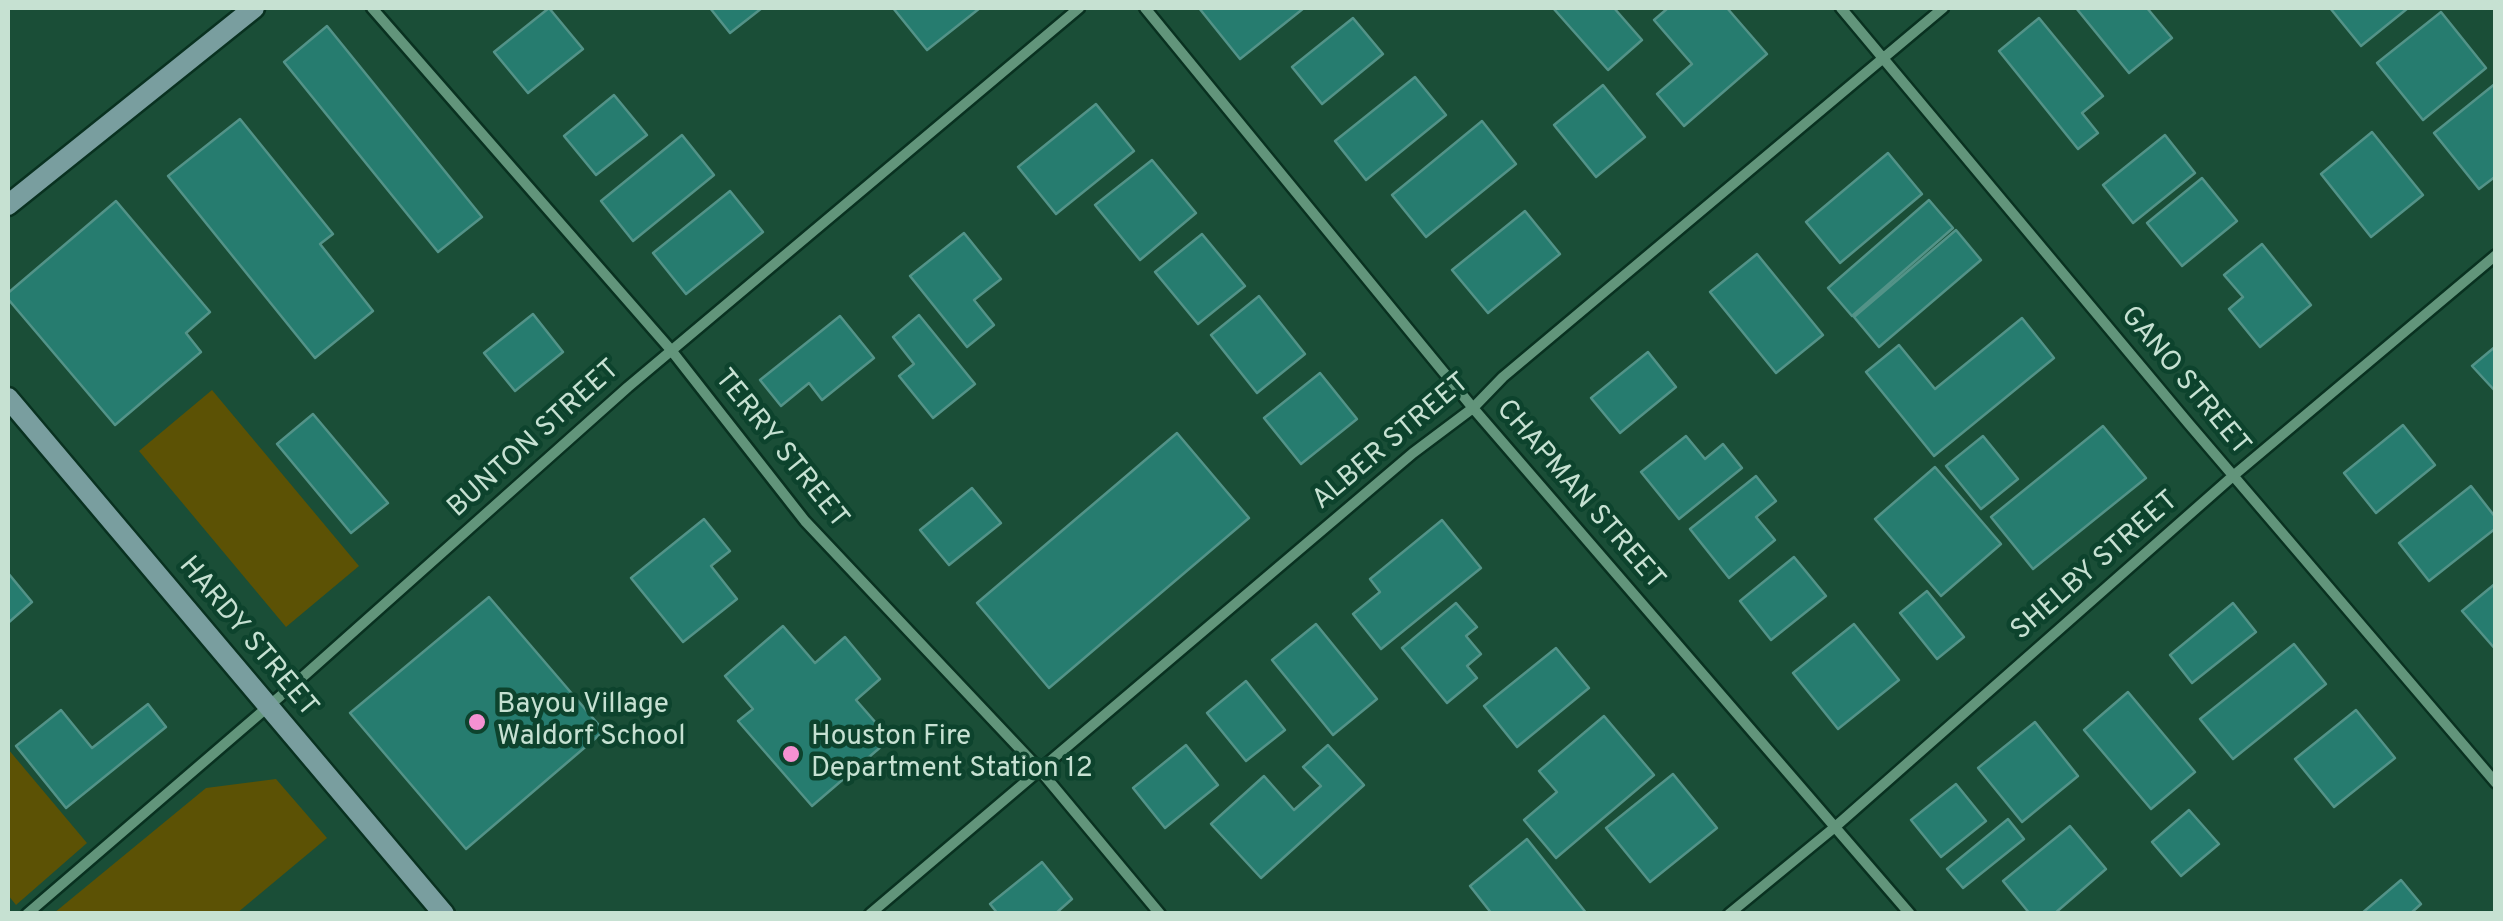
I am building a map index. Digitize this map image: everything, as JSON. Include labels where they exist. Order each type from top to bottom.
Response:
[{"type":"main road","points":[[8,205],[254,8]]},
{"type":"main road","name":"HARDY STREET","points":[[8,398],[444,914]]},
{"type":"street","name":"TERRY STREET","points":[[372,8],[671,350],[806,521],[1039,769],[1160,914]]},
{"type":"street","name":"BUNTON STREET","points":[[27,914],[671,350],[1079,8]]},
{"type":"street","name":"CHAPMAN STREET","points":[[1144,8],[1472,408],[1910,914]]},
{"type":"street","name":"GANO STREET","points":[[1841,8],[2496,783]]},
{"type":"street","name":"ALBER STREET","points":[[870,914],[1943,8]]},
{"type":"street","name":"SHELBY STREET","points":[[1729,914],[1835,826],[2233,476],[2496,255]]},
{"type":"shaded area","points":[[212,390],[359,566],[286,627],[139,451]]},
{"type":"shaded area","points":[[8,749],[87,843],[16,905],[8,895]]},
{"type":"shaded area","points":[[276,779],[327,838],[237,913],[54,913],[206,788]]},
{"type":"building","points":[[549,8],[583,49],[528,93],[494,52]]},
{"type":"building","points":[[710,8],[762,8],[730,33]]},
{"type":"building","points":[[893,8],[980,8],[927,50]]},
{"type":"building","points":[[1199,8],[1304,8],[1240,59]]},
{"type":"building","points":[[1553,8],[1614,8],[1642,40],[1608,70]]},
{"type":"building","points":[[1668,8],[1727,8],[1767,54],[1684,126],[1657,94],[1692,64],[1654,20]]},
{"type":"building","points":[[2076,8],[2147,8],[2172,38],[2129,73]]},
{"type":"building","points":[[2330,8],[2408,8],[2361,46]]},
{"type":"building","points":[[2441,12],[2486,68],[2423,120],[2377,63]]},
{"type":"building","points":[[1353,18],[1383,54],[1322,104],[1292,67]]},
{"type":"building","points":[[2039,18],[2103,96],[2082,113],[2098,133],[2078,149],[1999,51]]},
{"type":"building","points":[[327,26],[482,217],[438,252],[284,62]]},
{"type":"building","points":[[1415,77],[1446,115],[1366,180],[1335,141]]},
{"type":"building","points":[[2496,83],[2496,176],[2479,189],[2434,133]]},
{"type":"building","points":[[1603,85],[1645,137],[1596,177],[1554,125]]},
{"type":"building","points":[[614,95],[647,135],[596,175],[564,136]]},
{"type":"building","points":[[1096,104],[1134,151],[1056,214],[1018,167]]},
{"type":"building","points":[[240,119],[333,234],[320,244],[373,311],[315,358],[168,176]]},
{"type":"building","points":[[1482,121],[1516,164],[1426,237],[1392,195]]},
{"type":"building","points":[[2372,132],[2423,195],[2371,237],[2321,174]]},
{"type":"building","points":[[682,135],[714,175],[633,241],[601,201]]},
{"type":"building","points":[[2165,135],[2195,173],[2133,223],[2103,185]]},
{"type":"building","points":[[1888,153],[1922,194],[1840,263],[1806,222]]},
{"type":"building","points":[[1152,160],[1196,213],[1140,260],[1095,205]]},
{"type":"building","points":[[2202,178],[2237,221],[2182,266],[2147,223]]},
{"type":"building","points":[[730,191],[763,232],[686,294],[653,253]]},
{"type":"building","points":[[1929,200],[1953,228],[1852,316],[1828,288]]},
{"type":"building","points":[[116,201],[210,312],[186,333],[201,352],[115,425],[8,299],[8,293]]},
{"type":"building","points":[[1525,211],[1560,254],[1488,313],[1452,270]]},
{"type":"building","points":[[1956,230],[1981,260],[1879,347],[1854,317]]},
{"type":"building","points":[[964,233],[1001,279],[974,300],[994,325],[967,347],[910,276]]},
{"type":"building","points":[[1202,234],[1245,286],[1198,324],[1155,272]]},
{"type":"building","points":[[2262,244],[2311,305],[2260,347],[2229,309],[2243,297],[2224,275]]},
{"type":"building","points":[[1757,254],[1823,335],[1776,373],[1710,292]]},
{"type":"building","points":[[1259,296],[1305,354],[1257,393],[1211,335]]},
{"type":"building","points":[[533,314],[563,352],[515,391],[484,353]]},
{"type":"building","points":[[919,315],[975,384],[933,418],[899,376],[914,364],[893,337]]},
{"type":"building","points":[[840,316],[874,358],[822,400],[809,383],[781,406],[760,380]]},
{"type":"building","points":[[2022,318],[2054,358],[1934,456],[1866,372],[1899,345],[1935,389]]},
{"type":"building","points":[[2496,346],[2496,392],[2472,366]]},
{"type":"building","points":[[1648,352],[1676,387],[1620,433],[1591,398]]},
{"type":"building","points":[[1320,373],[1357,419],[1301,464],[1264,418]]},
{"type":"building","points":[[313,414],[388,503],[351,533],[277,444]]},
{"type":"building","points":[[2403,425],[2435,465],[2376,513],[2344,473]]},
{"type":"building","points":[[2103,426],[2146,478],[2033,569],[1991,517]]},
{"type":"building","points":[[1177,433],[1249,518],[1049,688],[977,603]]},
{"type":"building","points":[[1686,436],[1705,459],[1723,444],[1742,468],[1679,519],[1641,472]]},
{"type":"building","points":[[1983,436],[2018,479],[1981,509],[1946,466]]},
{"type":"building","points":[[1935,467],[2001,544],[1941,596],[1875,519]]},
{"type":"building","points":[[1756,476],[1776,501],[1756,517],[1775,540],[1729,578],[1690,529]]},
{"type":"building","points":[[2471,486],[2496,518],[2496,528],[2429,581],[2399,543]]},
{"type":"building","points":[[972,488],[1001,523],[949,565],[920,530]]},
{"type":"building","points":[[704,519],[730,551],[711,566],[737,599],[683,642],[631,578]]},
{"type":"building","points":[[1442,520],[1481,568],[1381,649],[1353,614],[1380,592],[1370,579]]},
{"type":"building","points":[[1794,557],[1826,596],[1771,640],[1740,601]]},
{"type":"building","points":[[8,573],[32,602],[8,623]]},
{"type":"building","points":[[2496,583],[2496,650],[2462,611]]},
{"type":"building","points":[[1927,591],[1964,637],[1937,659],[1900,613]]},
{"type":"building","name":"Bayou Village Waldorf School","points":[[489,597],[604,731],[466,849],[350,713]]},
{"type":"building","points":[[1456,603],[1477,627],[1466,636],[1481,654],[1467,666],[1477,678],[1447,703],[1402,648]]},
{"type":"building","points":[[2233,603],[2256,632],[2192,683],[2170,655]]},
{"type":"building","points":[[1316,624],[1377,699],[1333,735],[1272,660]]},
{"type":"building","points":[[1854,624],[1899,680],[1838,729],[1793,673]]},
{"type":"building","points":[[783,626],[815,663],[845,637],[880,679],[856,700],[890,739],[812,806],[738,721],[753,709],[725,676]]},
{"type":"building","points":[[2294,644],[2326,684],[2233,759],[2200,719]]},
{"type":"building","points":[[1556,648],[1589,688],[1517,747],[1484,706]]},
{"type":"building","points":[[1246,681],[1285,730],[1246,761],[1207,713]]},
{"type":"building","points":[[2128,692],[2195,772],[2151,809],[2084,730]]},
{"type":"building","points":[[148,704],[166,727],[66,808],[16,746],[61,710],[92,748]]},
{"type":"building","points":[[2356,710],[2395,758],[2334,807],[2295,759]]},
{"type":"building","points":[[1604,716],[1654,775],[1556,858],[1524,820],[1557,792],[1539,771]]},
{"type":"building","points":[[2035,722],[2078,776],[2022,822],[1978,768]]},
{"type":"building","points":[[1186,745],[1218,785],[1165,828],[1133,788]]},
{"type":"building","points":[[1328,745],[1364,785],[1261,878],[1211,824],[1264,776],[1294,810],[1321,786],[1303,767]]},
{"type":"building","points":[[1673,774],[1717,828],[1650,882],[1606,828]]},
{"type":"building","points":[[1956,784],[1986,821],[1941,857],[1911,820]]},
{"type":"building","points":[[2189,810],[2219,844],[2181,876],[2152,842]]},
{"type":"building","points":[[2008,819],[2024,839],[1963,888],[1947,869]]},
{"type":"building","points":[[2070,826],[2106,869],[2054,914],[2030,914],[2003,881]]},
{"type":"building","points":[[1527,839],[1587,914],[1492,914],[1470,886]]},
{"type":"building","points":[[1042,862],[1072,899],[1055,914],[998,914],[990,904]]},
{"type":"building","points":[[2401,880],[2421,904],[2410,914],[2361,914]]},
{"type":"place","name":"Bayou Village Waldorf School","points":[[477,722]]},
{"type":"place","name":"Houston Fire Department Station 12","points":[[791,754]]}]
